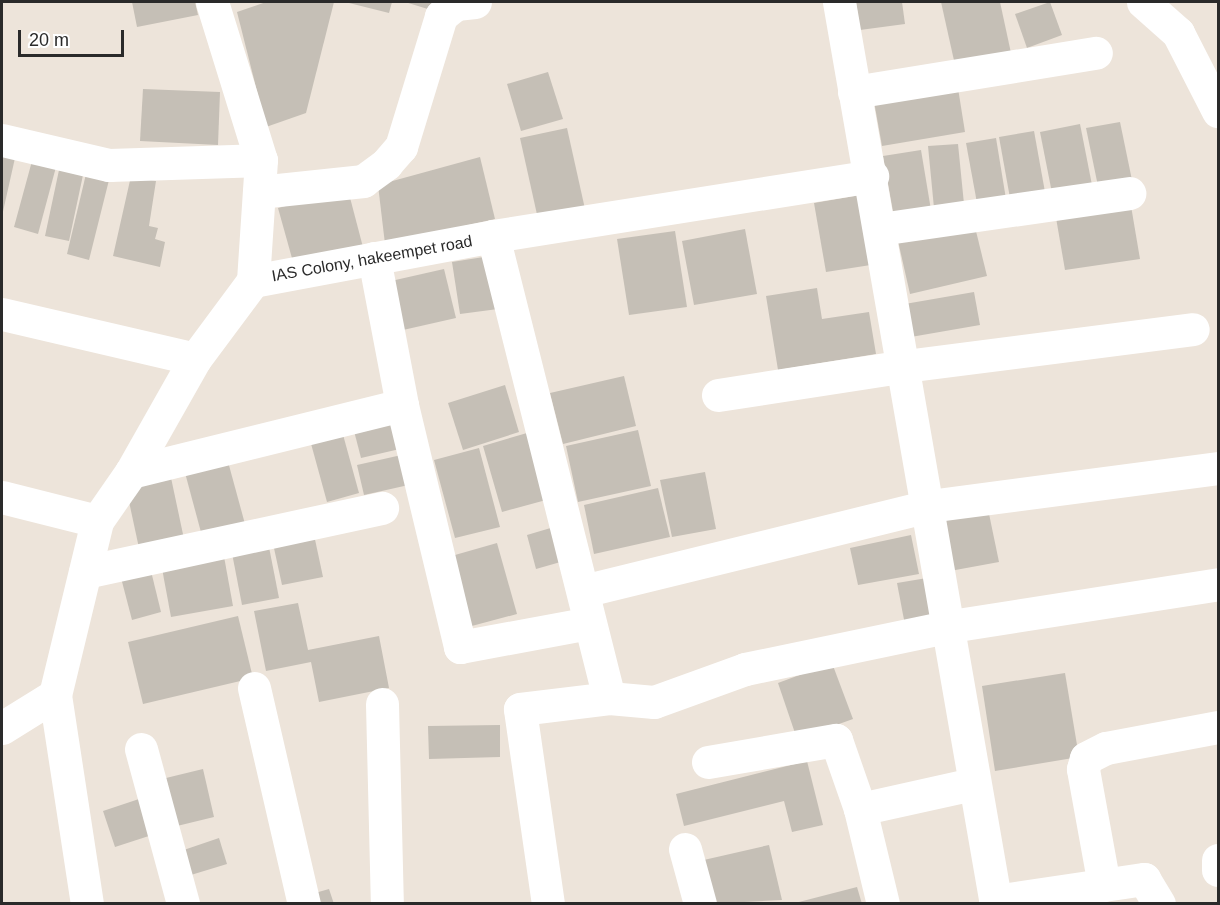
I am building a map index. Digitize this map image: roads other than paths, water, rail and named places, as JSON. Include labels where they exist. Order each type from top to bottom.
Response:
[{"type":"street","points":[[212,2],[261,160],[253,281]]},
{"type":"street","points":[[259,192],[363,180],[386,164],[401,147],[441,16],[456,4],[475,2]]},
{"type":"street","points":[[839,2],[951,626],[973,784],[996,902],[1144,879],[1160,903]]},
{"type":"street","points":[[1143,2],[1178,33],[1218,111]]},
{"type":"street","points":[[854,92],[1096,53]]},
{"type":"street","points":[[2,140],[109,165],[261,160]]},
{"type":"street","name":"IAS Colony, hakeempet road","points":[[55,695],[97,521],[131,472],[195,359],[253,281],[494,236],[872,176]]},
{"type":"street","points":[[880,229],[1129,193]]},
{"type":"street","points":[[494,236],[609,698]]},
{"type":"street","points":[[374,258],[402,405],[460,647],[589,623]]},
{"type":"street","points":[[2,314],[195,359]]},
{"type":"street","points":[[718,395],[905,366],[1193,329]]},
{"type":"street","points":[[131,472],[402,405]]},
{"type":"street","points":[[583,591],[929,506],[1218,468]]},
{"type":"street","points":[[2,497],[97,521]]},
{"type":"street","points":[[85,572],[382,508]]},
{"type":"street","points":[[548,903],[520,709],[609,698],[654,702],[746,669],[951,626],[1218,584]]},
{"type":"street","points":[[254,688],[304,903]]},
{"type":"street","points":[[2,728],[55,695],[87,903]]},
{"type":"street","points":[[382,704],[387,903]]},
{"type":"street","points":[[1104,885],[1083,769],[1086,758],[1106,748],[1218,727]]},
{"type":"street","points":[[708,762],[836,740],[860,809],[883,903]]},
{"type":"street","points":[[141,749],[183,903]]},
{"type":"street","points":[[860,809],[973,784]]},
{"type":"street","points":[[686,849],[700,903]]},
{"type":"street","points":[[1218,860],[1218,870]]}]
